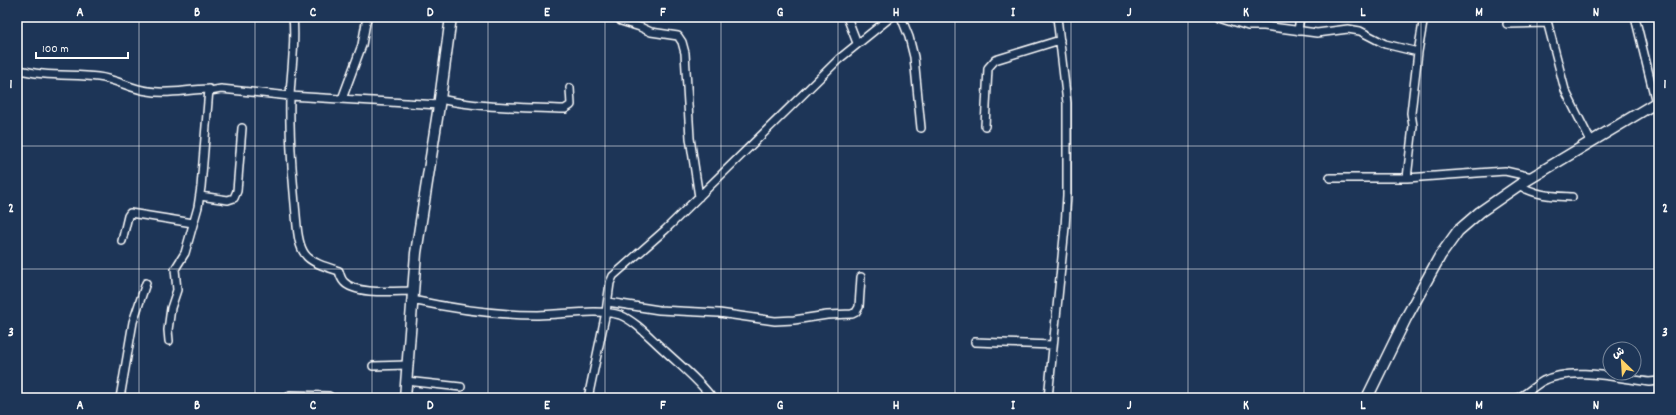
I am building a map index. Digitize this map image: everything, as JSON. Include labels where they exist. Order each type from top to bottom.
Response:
[{"type":"street","points":[[293,17],[295,42],[290,96],[298,240],[303,253],[312,260],[338,271],[343,281],[352,288],[412,296],[454,309],[503,315],[540,316],[606,312],[625,318],[640,329],[697,381],[712,398]]},
{"type":"street","points":[[342,99],[362,45],[367,17]]},
{"type":"street","points":[[405,398],[416,253],[451,17]]},
{"type":"street","points":[[621,17],[621,21],[650,32],[678,36],[682,42],[685,53],[690,138],[699,197]]},
{"type":"street","points":[[847,17],[857,43]]},
{"type":"street","points":[[588,398],[608,302],[610,283],[613,276],[651,244],[839,58],[891,17]]},
{"type":"street","points":[[901,17],[909,37],[914,57],[921,128]]},
{"type":"street","points":[[1048,398],[1067,195],[1067,103],[1057,17]]},
{"type":"street","points":[[1220,17],[1248,26],[1264,26],[1317,33],[1348,29],[1360,31],[1385,44],[1418,52]]},
{"type":"street","points":[[1298,31],[1300,17]]},
{"type":"street","points":[[1407,178],[1413,126],[1412,114],[1418,52],[1424,17]]},
{"type":"street","points":[[1635,17],[1658,102],[1659,122]]},
{"type":"street","points":[[1507,24],[1547,20],[1565,90],[1591,142]]},
{"type":"street","points":[[985,126],[988,68],[991,63],[995,60],[1060,40]]},
{"type":"street","points":[[17,68],[31,73],[109,79],[149,92],[174,93],[221,89],[290,96],[565,109],[571,105],[570,88]]},
{"type":"street","points":[[169,341],[168,330],[171,308],[177,290],[175,269],[185,253],[200,196],[209,89]]},
{"type":"street","points":[[1366,398],[1406,318],[1450,240],[1469,221],[1519,185],[1658,102]]},
{"type":"street","points":[[200,196],[228,200],[234,198],[237,191],[242,128]]},
{"type":"street","points":[[1330,178],[1407,178],[1505,171],[1532,177]]},
{"type":"street","points":[[1519,185],[1537,194],[1572,197]]},
{"type":"street","points":[[122,241],[130,213],[193,223]]},
{"type":"street","points":[[608,302],[659,310],[715,312],[766,321],[785,321],[827,315],[854,314],[859,308],[861,277]]},
{"type":"street","points":[[120,398],[132,322],[146,283]]},
{"type":"street","points":[[975,342],[1053,345]]},
{"type":"street","points":[[373,366],[407,365]]},
{"type":"street","points":[[1518,398],[1528,393],[1542,381],[1556,376],[1589,373],[1649,382],[1659,381]]},
{"type":"street","points":[[406,381],[461,387]]},
{"type":"street","points":[[290,395],[329,396],[331,398]]}]
